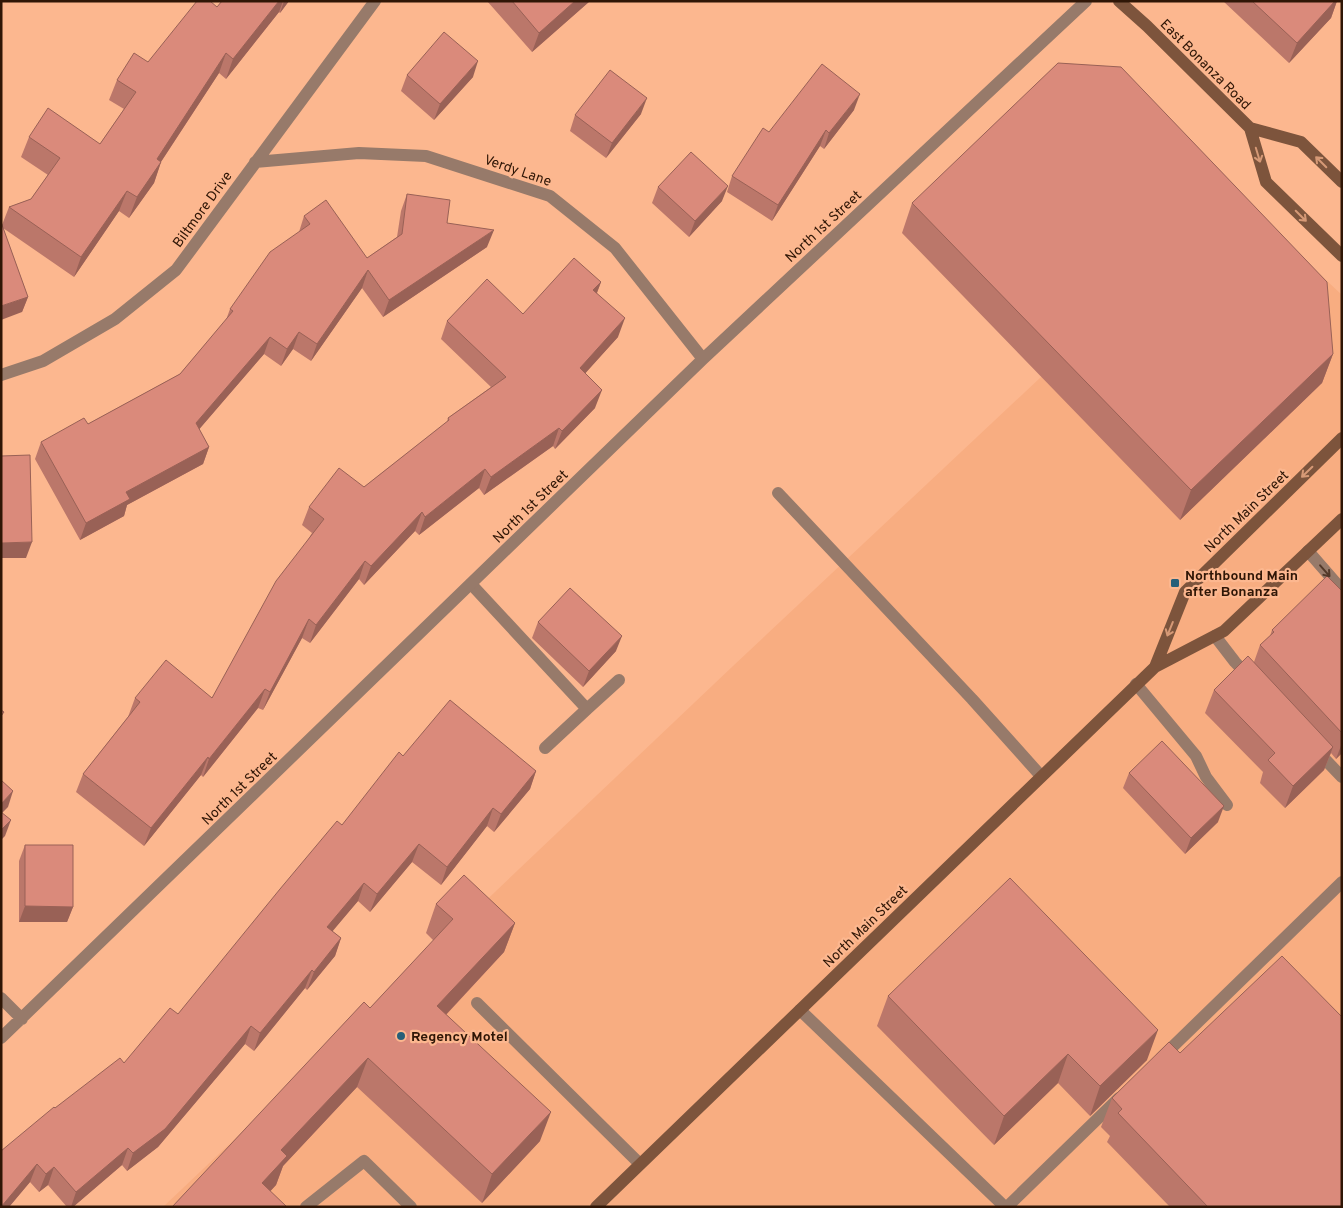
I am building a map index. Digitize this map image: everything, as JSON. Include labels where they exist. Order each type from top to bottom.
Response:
[{"type":"main road","name":"East Bonanza Road","points":[[1119,1],[1147,26],[1250,128],[1266,182],[1342,256]]},
{"type":"main road","name":"East Bonanza Road","points":[[1250,128],[1301,142],[1342,182]]},
{"type":"main road","name":"North Main Street","points":[[1155,666],[1185,592],[1342,438]]},
{"type":"main road","name":"North Main Street","points":[[596,1207],[1155,666],[1224,631],[1342,519]]},
{"type":"street","name":"Biltmore Drive","points":[[1,375],[43,361],[115,319],[176,270],[375,1]]},
{"type":"street","name":"North 1st Street","points":[[1,1038],[703,359],[1086,1]]},
{"type":"street","name":"Verdy Lane","points":[[255,162],[359,153],[426,156],[550,196],[615,248],[703,359]]},
{"type":"street","points":[[778,493],[1042,776]]},
{"type":"street","points":[[1308,551],[1342,590]]},
{"type":"street","points":[[471,584],[587,709]]},
{"type":"street","points":[[1215,636],[1235,662],[1261,690]]},
{"type":"street","points":[[545,748],[620,680]]},
{"type":"street","points":[[1136,684],[1196,756],[1206,777],[1227,805]]},
{"type":"street","points":[[1308,741],[1342,777]]},
{"type":"street","points":[[1150,1068],[1342,882]]},
{"type":"street","points":[[1,998],[22,1019]]},
{"type":"street","points":[[477,1002],[640,1164]]},
{"type":"street","points":[[800,1010],[1006,1207],[1128,1089]]},
{"type":"street","points":[[306,1207],[364,1161],[412,1207]]},
{"type":"shaded area","points":[[1235,195],[1342,295],[1342,1207],[163,1207],[733,666]]},
{"type":"building","points":[[197,1],[210,1],[217,7],[222,1],[279,1],[233,59],[226,53],[157,159],[161,162],[137,197],[127,191],[81,257],[9,207],[31,199],[60,158],[29,137],[48,108],[100,144],[136,92],[117,80],[134,53],[148,62]]},
{"type":"building","points":[[512,1],[575,1],[539,33]]},
{"type":"building","points":[[1252,1],[1335,1],[1297,43]]},
{"type":"building","points":[[444,32],[478,61],[440,104],[407,75]]},
{"type":"building","points":[[1058,63],[1121,67],[1327,282],[1333,354],[1191,490],[912,203]]},
{"type":"building","points":[[822,64],[860,94],[829,133],[826,130],[778,205],[732,176],[763,128],[769,132]]},
{"type":"building","points":[[610,70],[647,98],[612,143],[575,115]]},
{"type":"building","points":[[691,152],[728,186],[695,221],[658,187]]},
{"type":"building","points":[[407,194],[450,200],[447,223],[494,230],[389,300],[368,270],[317,344],[299,332],[287,349],[270,337],[196,423],[209,447],[126,492],[130,499],[86,523],[41,442],[84,418],[88,424],[180,374],[233,311],[230,309],[270,252],[310,224],[304,216],[326,200],[367,258],[402,234]]},
{"type":"building","points":[[1,222],[28,297],[1,306]]},
{"type":"building","points":[[574,258],[601,282],[593,290],[625,318],[580,368],[602,390],[562,431],[559,428],[491,477],[485,469],[425,517],[422,512],[371,566],[365,561],[316,625],[309,619],[270,692],[265,689],[151,828],[83,774],[140,702],[135,698],[166,660],[212,698],[276,581],[324,519],[309,507],[339,468],[364,487],[449,420],[448,418],[506,377],[447,321],[487,279],[523,314]]},
{"type":"building","points":[[30,455],[32,542],[1,543],[1,456]]},
{"type":"building","points":[[1327,576],[1342,591],[1342,733],[1260,645],[1274,632],[1272,630]]},
{"type":"building","points":[[570,588],[622,636],[589,671],[538,622]]},
{"type":"building","points":[[1248,656],[1333,747],[1293,786],[1268,760],[1275,753],[1214,690]]},
{"type":"building","points":[[450,700],[536,771],[501,814],[493,808],[447,867],[419,844],[377,894],[364,883],[327,927],[341,938],[314,972],[312,970],[260,1033],[251,1026],[165,1129],[133,1153],[128,1148],[76,1192],[54,1167],[46,1174],[37,1164],[1,1207],[1,1151],[54,1107],[120,1058],[124,1063],[170,1008],[178,1014],[337,821],[342,825],[399,752],[403,756]]},
{"type":"building","points":[[1162,741],[1224,806],[1191,838],[1129,773]]},
{"type":"building","points":[[1,780],[13,791],[1,804]]},
{"type":"building","points":[[1,812],[11,820],[1,830]]},
{"type":"building","points":[[25,845],[73,845],[73,907],[25,906]]},
{"type":"building","points":[[464,875],[515,923],[437,1006],[551,1112],[492,1174],[368,1058],[281,1150],[287,1156],[262,1183],[287,1207],[172,1207],[364,1002],[370,1008],[453,919],[436,904]]},
{"type":"building","points":[[1010,878],[1158,1030],[1100,1086],[1068,1054],[1004,1116],[888,996]]},
{"type":"building","points":[[1282,956],[1342,1017],[1342,1207],[1208,1207],[1118,1113],[1122,1109],[1112,1098],[1169,1042],[1180,1053]]},
{"type":"place","name":"Northbound Main after Bonanza","points":[[1175,583]]},
{"type":"place","name":"Regency Motel","points":[[401,1036]]}]
